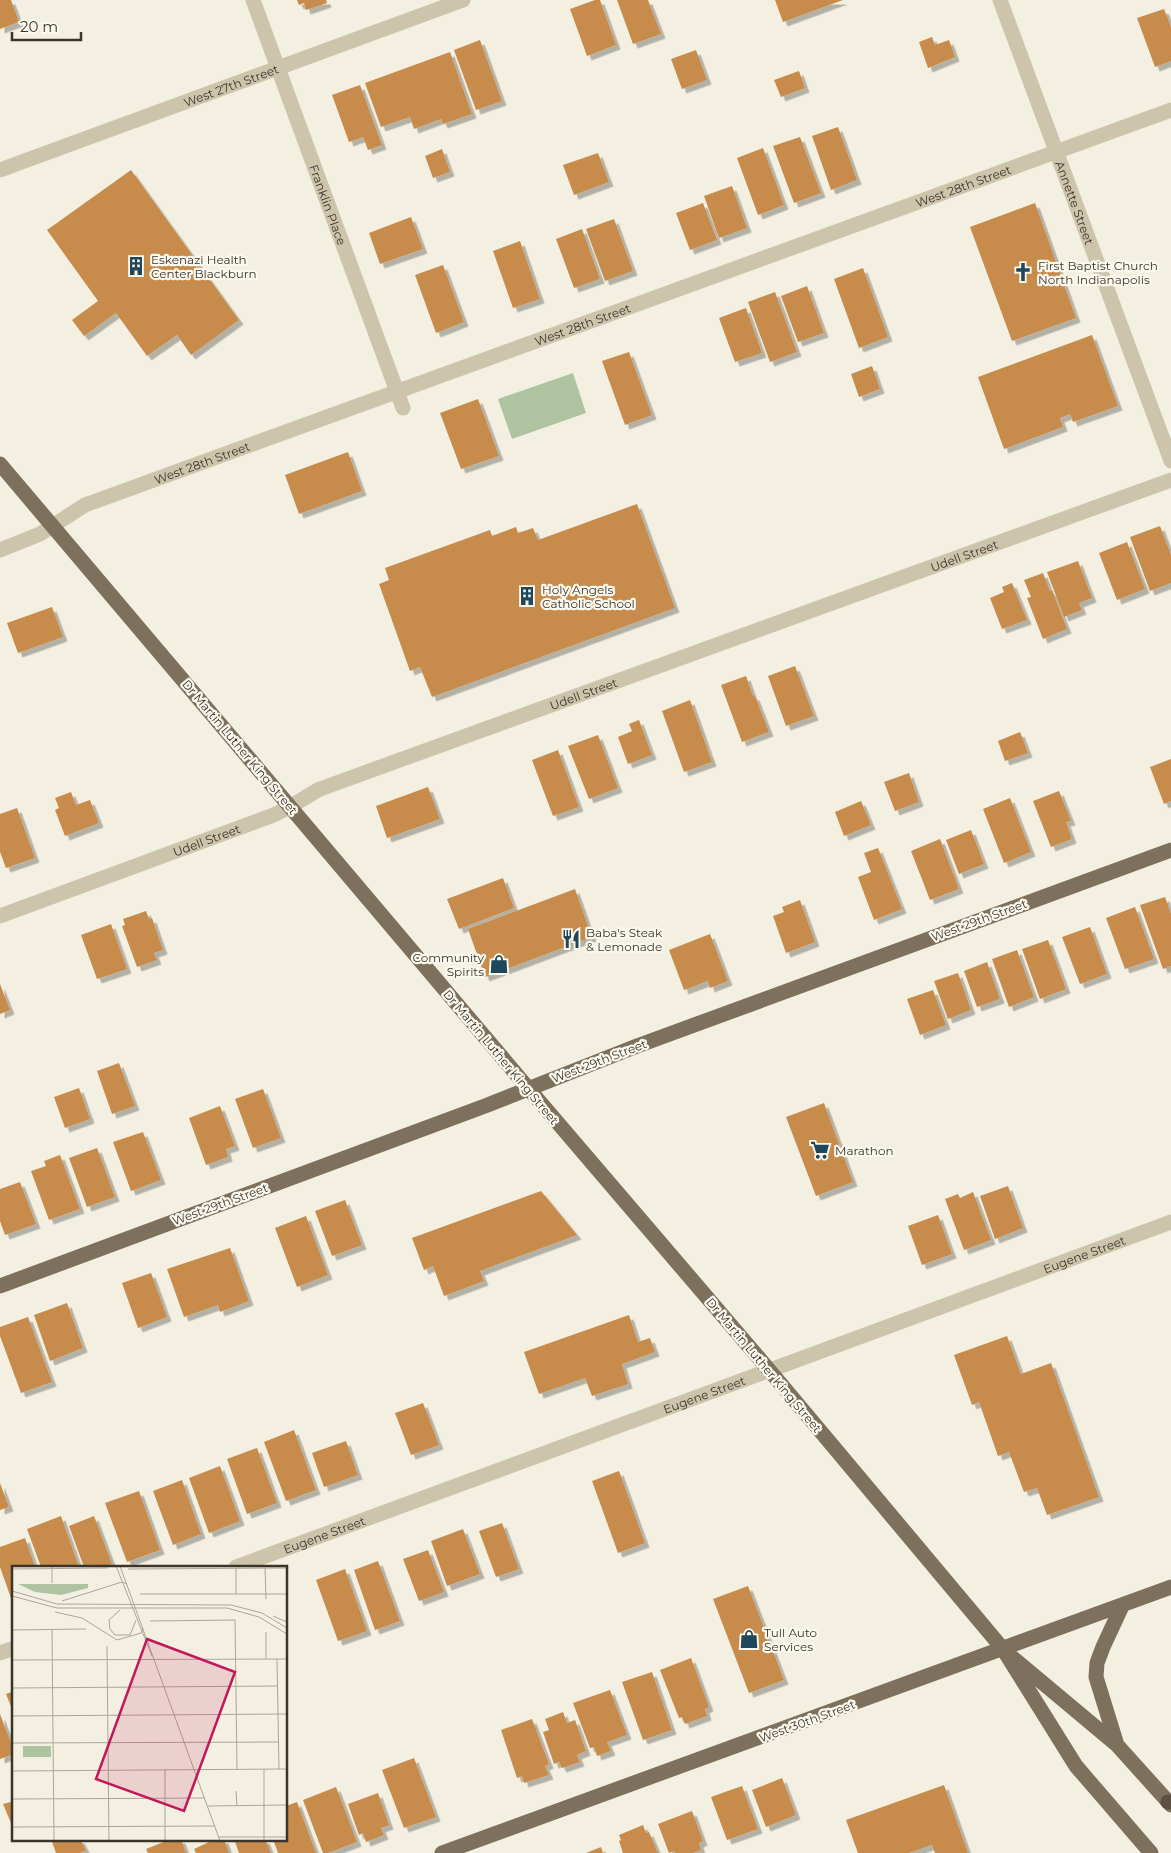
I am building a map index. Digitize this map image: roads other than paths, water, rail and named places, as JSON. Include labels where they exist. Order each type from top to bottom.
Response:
[{"type":"main road","name":"Dr Martin Luther King Street","points":[[0,464],[770,1371],[1003,1649],[1076,1766],[1151,1853]]},
{"type":"main road","name":"West 29th Street","points":[[0,1286],[485,1106],[637,1046],[1171,850]]},
{"type":"main road","name":"West 30th Street","points":[[442,1853],[1171,1587]]},
{"type":"main road","points":[[1117,1745],[1096,1677],[1097,1663],[1122,1606]]},
{"type":"main road","name":"Dr Martin Luther King Street","points":[[1003,1649],[1117,1745],[1170,1803]]},
{"type":"street","name":"Franklin Place","points":[[253,0],[402,408]]},
{"type":"street","name":"West 27th Street","points":[[0,170],[463,0]]},
{"type":"street","name":"Annette Street","points":[[1000,0],[1171,461]]},
{"type":"street","name":"West 28th Street","points":[[0,550],[28,539],[85,506],[1171,110]]},
{"type":"street","name":"Udell Street","points":[[0,916],[291,808],[320,789],[1171,480]]},
{"type":"street","name":"Eugene Street","points":[[239,1566],[1171,1222]]},
{"type":"street","points":[[0,1653],[12,1649]]},
{"type":"place","name":"Eskenazi Health Center Blackburn","points":[[136,266]]},
{"type":"place","name":"First Baptist Church North Indianapolis","points":[[1023,272]]},
{"type":"place","name":"Holy Angels Catholic School","points":[[527,596]]},
{"type":"place","name":"Baba's Steak & Lemonade","points":[[571,939]]},
{"type":"place","name":"Community Spirits","points":[[499,964]]},
{"type":"place","name":"Marathon","points":[[820,1150]]},
{"type":"place","name":"Tull Auto Services","points":[[749,1639]]}]
